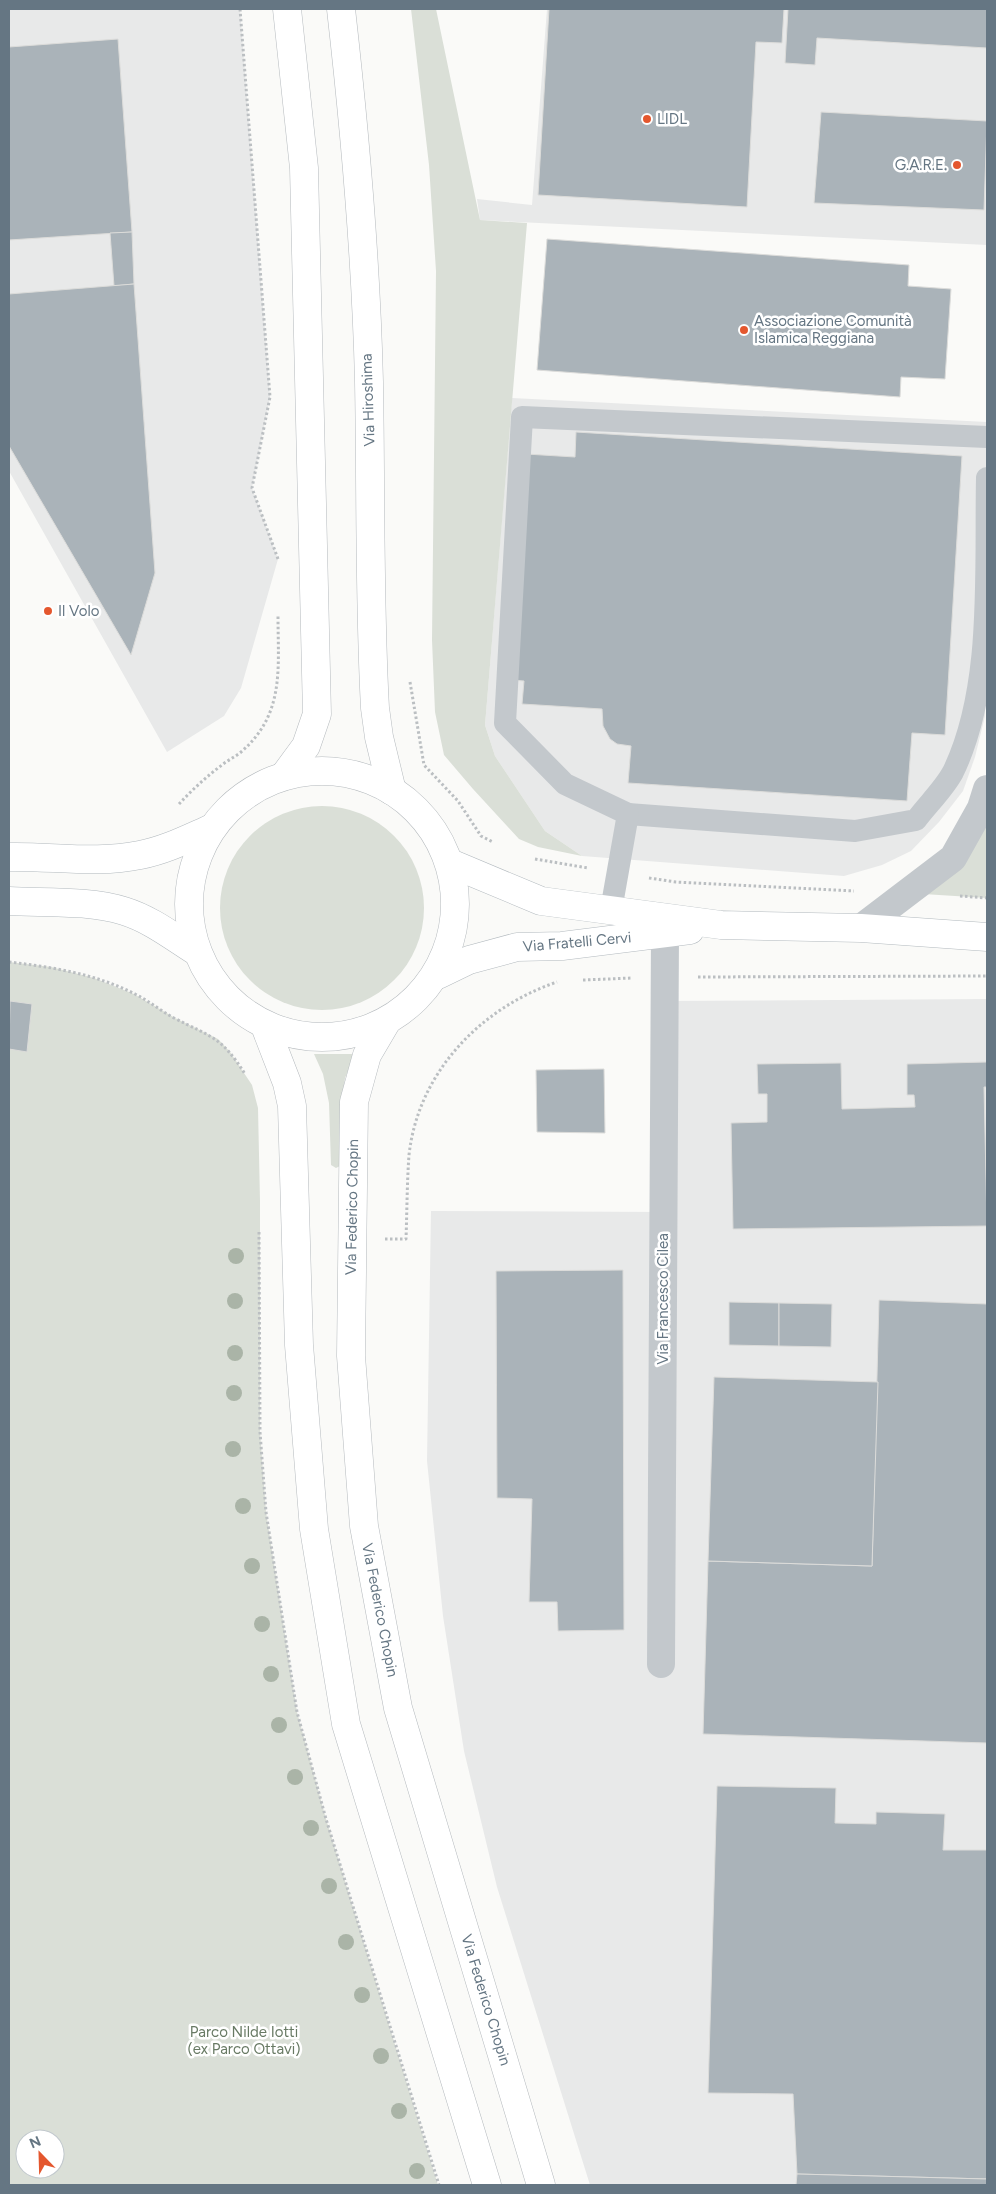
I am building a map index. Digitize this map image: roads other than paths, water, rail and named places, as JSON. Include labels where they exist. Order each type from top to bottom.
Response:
[{"type":"main road","points":[[284,776],[306,746],[317,714],[304,168],[287,9]]},
{"type":"main road","name":"Via Hiroshima","points":[[341,9],[350,84],[359,207],[368,380],[375,708],[379,737],[392,791]]},
{"type":"main road","name":"Via Fratelli Cervi","points":[[320,772],[356,776],[392,791],[415,808],[436,833],[450,863],[457,901],[453,939],[438,975],[416,1002],[387,1021],[351,1031],[312,1036],[265,1026],[238,1007],[212,981],[194,950],[187,909],[193,866],[212,828],[244,796],[284,776],[320,772]]},
{"type":"main road","name":"Via Fratelli Cervi","points":[[9,857],[115,859],[168,848],[212,828]]},
{"type":"main road","name":"Via Fratelli Cervi","points":[[450,863],[541,901],[721,925],[861,928],[987,937]]},
{"type":"main road","name":"Via Fratelli Cervi","points":[[9,901],[95,906],[123,910],[144,919],[194,950]]},
{"type":"main road","name":"Via Fratelli Cervi","points":[[438,975],[469,960],[517,947],[562,946],[665,934],[721,925]]},
{"type":"main road","name":"Via Federico Chopin","points":[[387,1021],[367,1055],[354,1102],[350,1356],[364,1526],[398,1708],[541,2185]]},
{"type":"main road","points":[[265,1026],[287,1083],[292,1106],[299,1345],[314,1529],[346,1724],[487,2185]]},
{"type":"street","points":[[861,928],[953,858],[981,808],[987,789]]},
{"type":"street","name":"Via Francesco Cilea","points":[[661,1664],[665,934]]},
{"type":"lane","points":[[987,437],[522,417],[505,723],[565,784],[628,814],[855,831],[916,820],[952,772],[972,716],[983,662],[987,478]]},
{"type":"lane","points":[[611,910],[628,814]]},
{"type":"place","name":"LIDL","points":[[647,119]]},
{"type":"place","name":"G.A.R.E.","points":[[957,165]]},
{"type":"place","name":"Associazione Comunità Islamica Reggiana","points":[[744,330]]},
{"type":"place","name":"Il Volo","points":[[48,611]]},
{"type":"park label","name":"Parco Nilde Iotti (ex Parco Ottavi)","points":[[244,2040]]}]
